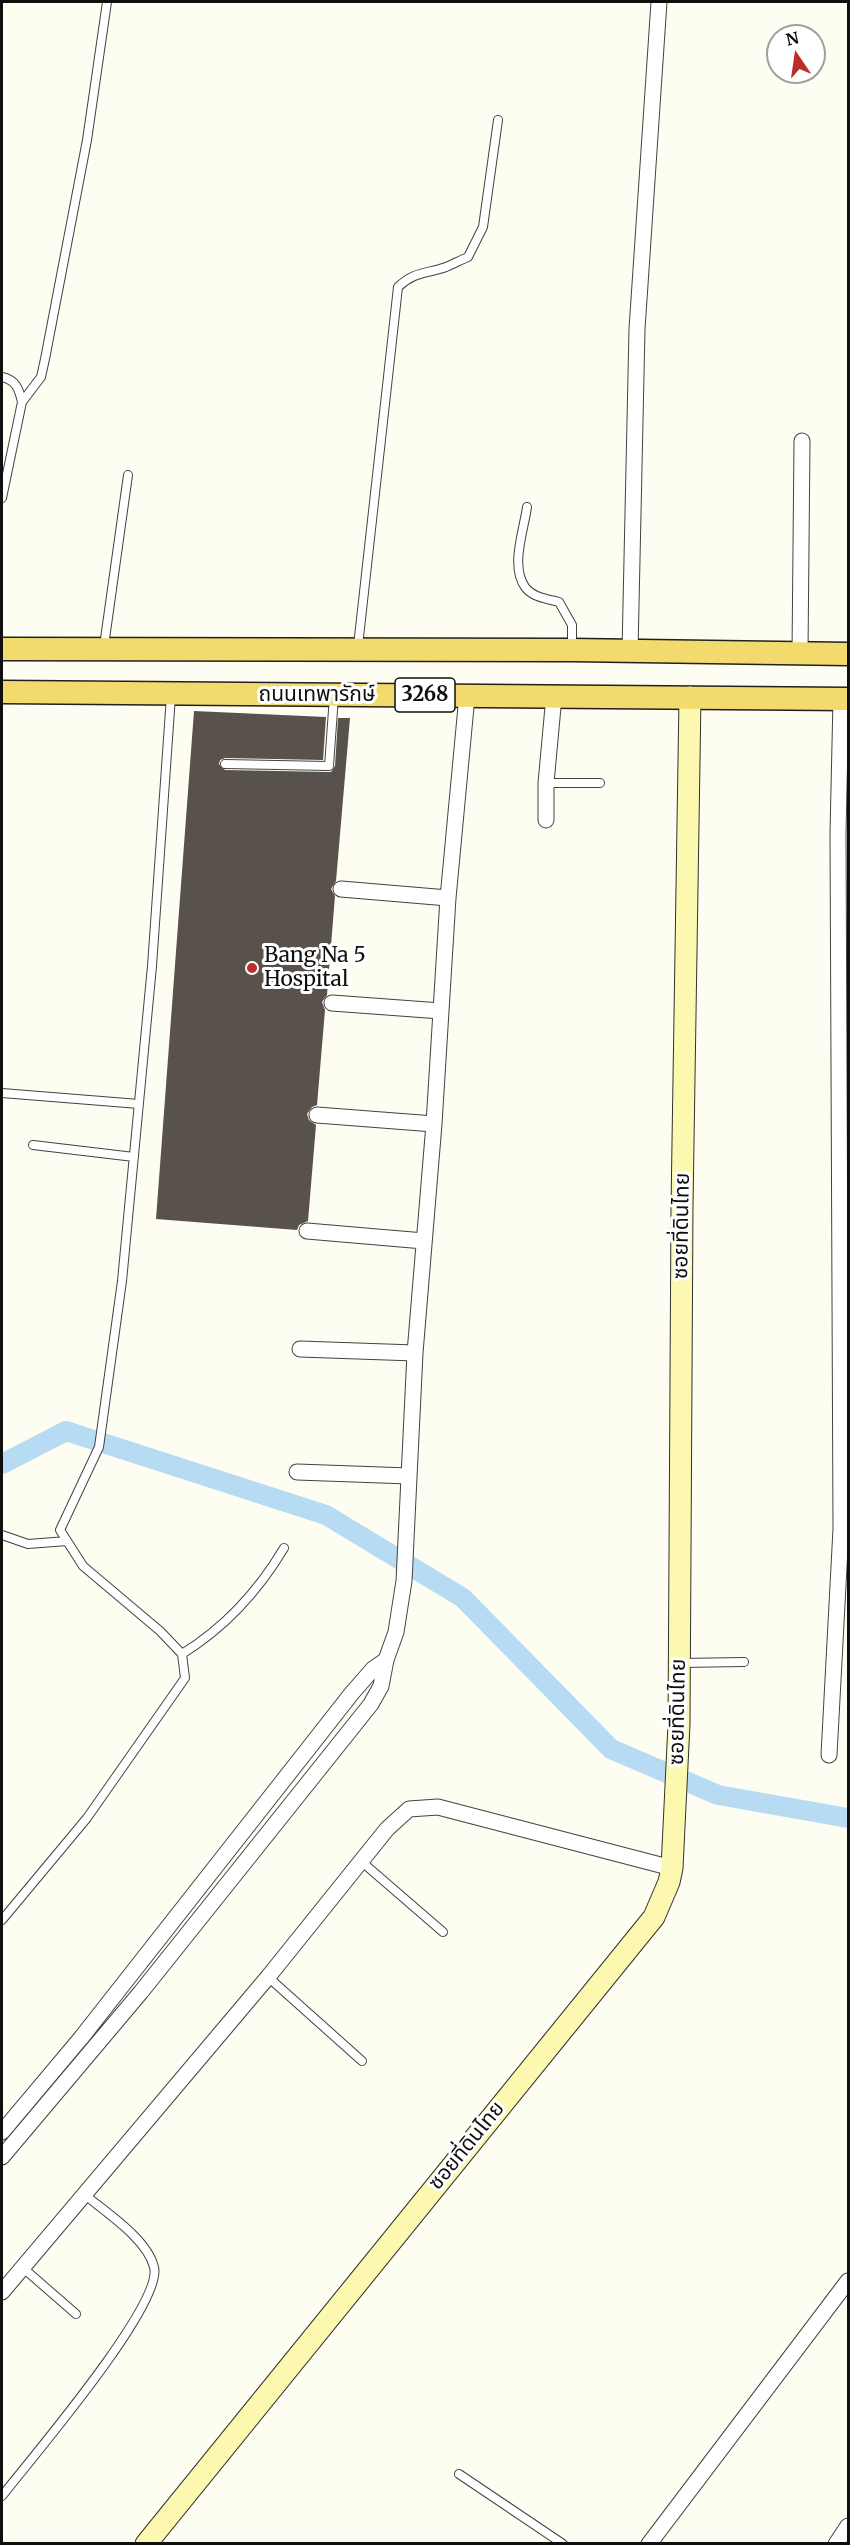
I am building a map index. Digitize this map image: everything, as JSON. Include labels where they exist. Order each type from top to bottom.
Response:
[{"type":"main road","name":"3268","points":[[2,649],[572,650],[849,654]]},
{"type":"main road","name":"ถนนเทพารักษ์","points":[[2,693],[845,699]]},
{"type":"street","points":[[630,651],[637,329],[659,2]]},
{"type":"street","points":[[800,653],[802,441]]},
{"type":"street","points":[[2,2133],[42,2096],[141,1992],[371,1704],[381,1686],[386,1660],[396,1632],[404,1581],[415,1353],[434,1124],[448,898],[467,696]]},
{"type":"street","points":[[546,820],[546,783],[554,696]]},
{"type":"street","name":"ซอยที่ดินไทย","points":[[146,2544],[654,1917],[669,1882],[672,1868],[679,1663],[682,1206],[690,697]]},
{"type":"street","points":[[829,1755],[841,1529],[838,833],[845,699]]},
{"type":"street","points":[[838,833],[849,852]]},
{"type":"street","points":[[341,889],[448,898]]},
{"type":"street","points":[[332,1003],[441,1011]]},
{"type":"street","points":[[317,1115],[434,1124]]},
{"type":"street","points":[[307,1231],[424,1241]]},
{"type":"street","points":[[300,1349],[415,1353]]},
{"type":"street","points":[[297,1472],[409,1476]]},
{"type":"street","points":[[2,2157],[81,2038],[352,1693],[373,1669],[386,1660]]},
{"type":"street","points":[[273,1794],[290,1805]]},
{"type":"street","points":[[2,2292],[268,1977],[387,1829],[409,1809],[438,1807],[672,1868]]},
{"type":"street","points":[[649,2544],[849,2281]]},
{"type":"street","points":[[836,2544],[849,2526]]},
{"type":"lane","points":[[2,498],[22,402],[41,377],[87,140],[107,2]]},
{"type":"lane","points":[[358,651],[398,287],[408,278],[421,272],[444,268],[468,257],[483,227],[498,120]]},
{"type":"lane","points":[[2,377],[14,382],[22,402]]},
{"type":"lane","points":[[103,649],[128,475]]},
{"type":"lane","points":[[527,507],[518,572],[525,588],[539,597],[559,602],[572,625],[572,650]]},
{"type":"lane","points":[[2,1920],[87,1818],[185,1678],[182,1654],[160,1631],[83,1566],[60,1530],[99,1447],[122,1281],[152,966],[171,694]]},
{"type":"lane","points":[[225,764],[329,766],[334,694]]},
{"type":"lane","points":[[546,783],[600,783]]},
{"type":"lane","points":[[2,1093],[139,1104]]},
{"type":"lane","points":[[33,1145],[134,1157]]},
{"type":"lane","points":[[2,1535],[28,1544],[67,1541]]},
{"type":"lane","points":[[182,1654],[208,1638],[239,1608],[272,1569],[284,1548]]},
{"type":"lane","points":[[679,1663],[744,1662]]},
{"type":"lane","points":[[362,1862],[443,1932]]},
{"type":"lane","points":[[268,1977],[362,2061]]},
{"type":"lane","points":[[2,2496],[118,2347],[145,2303],[155,2270],[151,2256],[138,2240],[86,2195]]},
{"type":"lane","points":[[22,2267],[76,2314]]},
{"type":"lane","points":[[459,2474],[563,2544]]},
{"type":"building","name":"Bang Na 5 Hospital","points":[[194,711],[326,717],[323,760],[225,758],[220,760],[219,764],[225,770],[331,772],[335,766],[338,718],[350,718],[336,881],[331,889],[335,896],[327,995],[322,1002],[325,1010],[317,1105],[312,1107],[307,1114],[309,1120],[316,1125],[308,1221],[299,1225],[297,1230],[156,1219]]},
{"type":"waterway","points":[[2,1464],[66,1431],[326,1515],[463,1598],[611,1749],[718,1795],[848,1818]]},
{"type":"place","name":"Bang Na 5 Hospital","points":[[252,968]]}]
